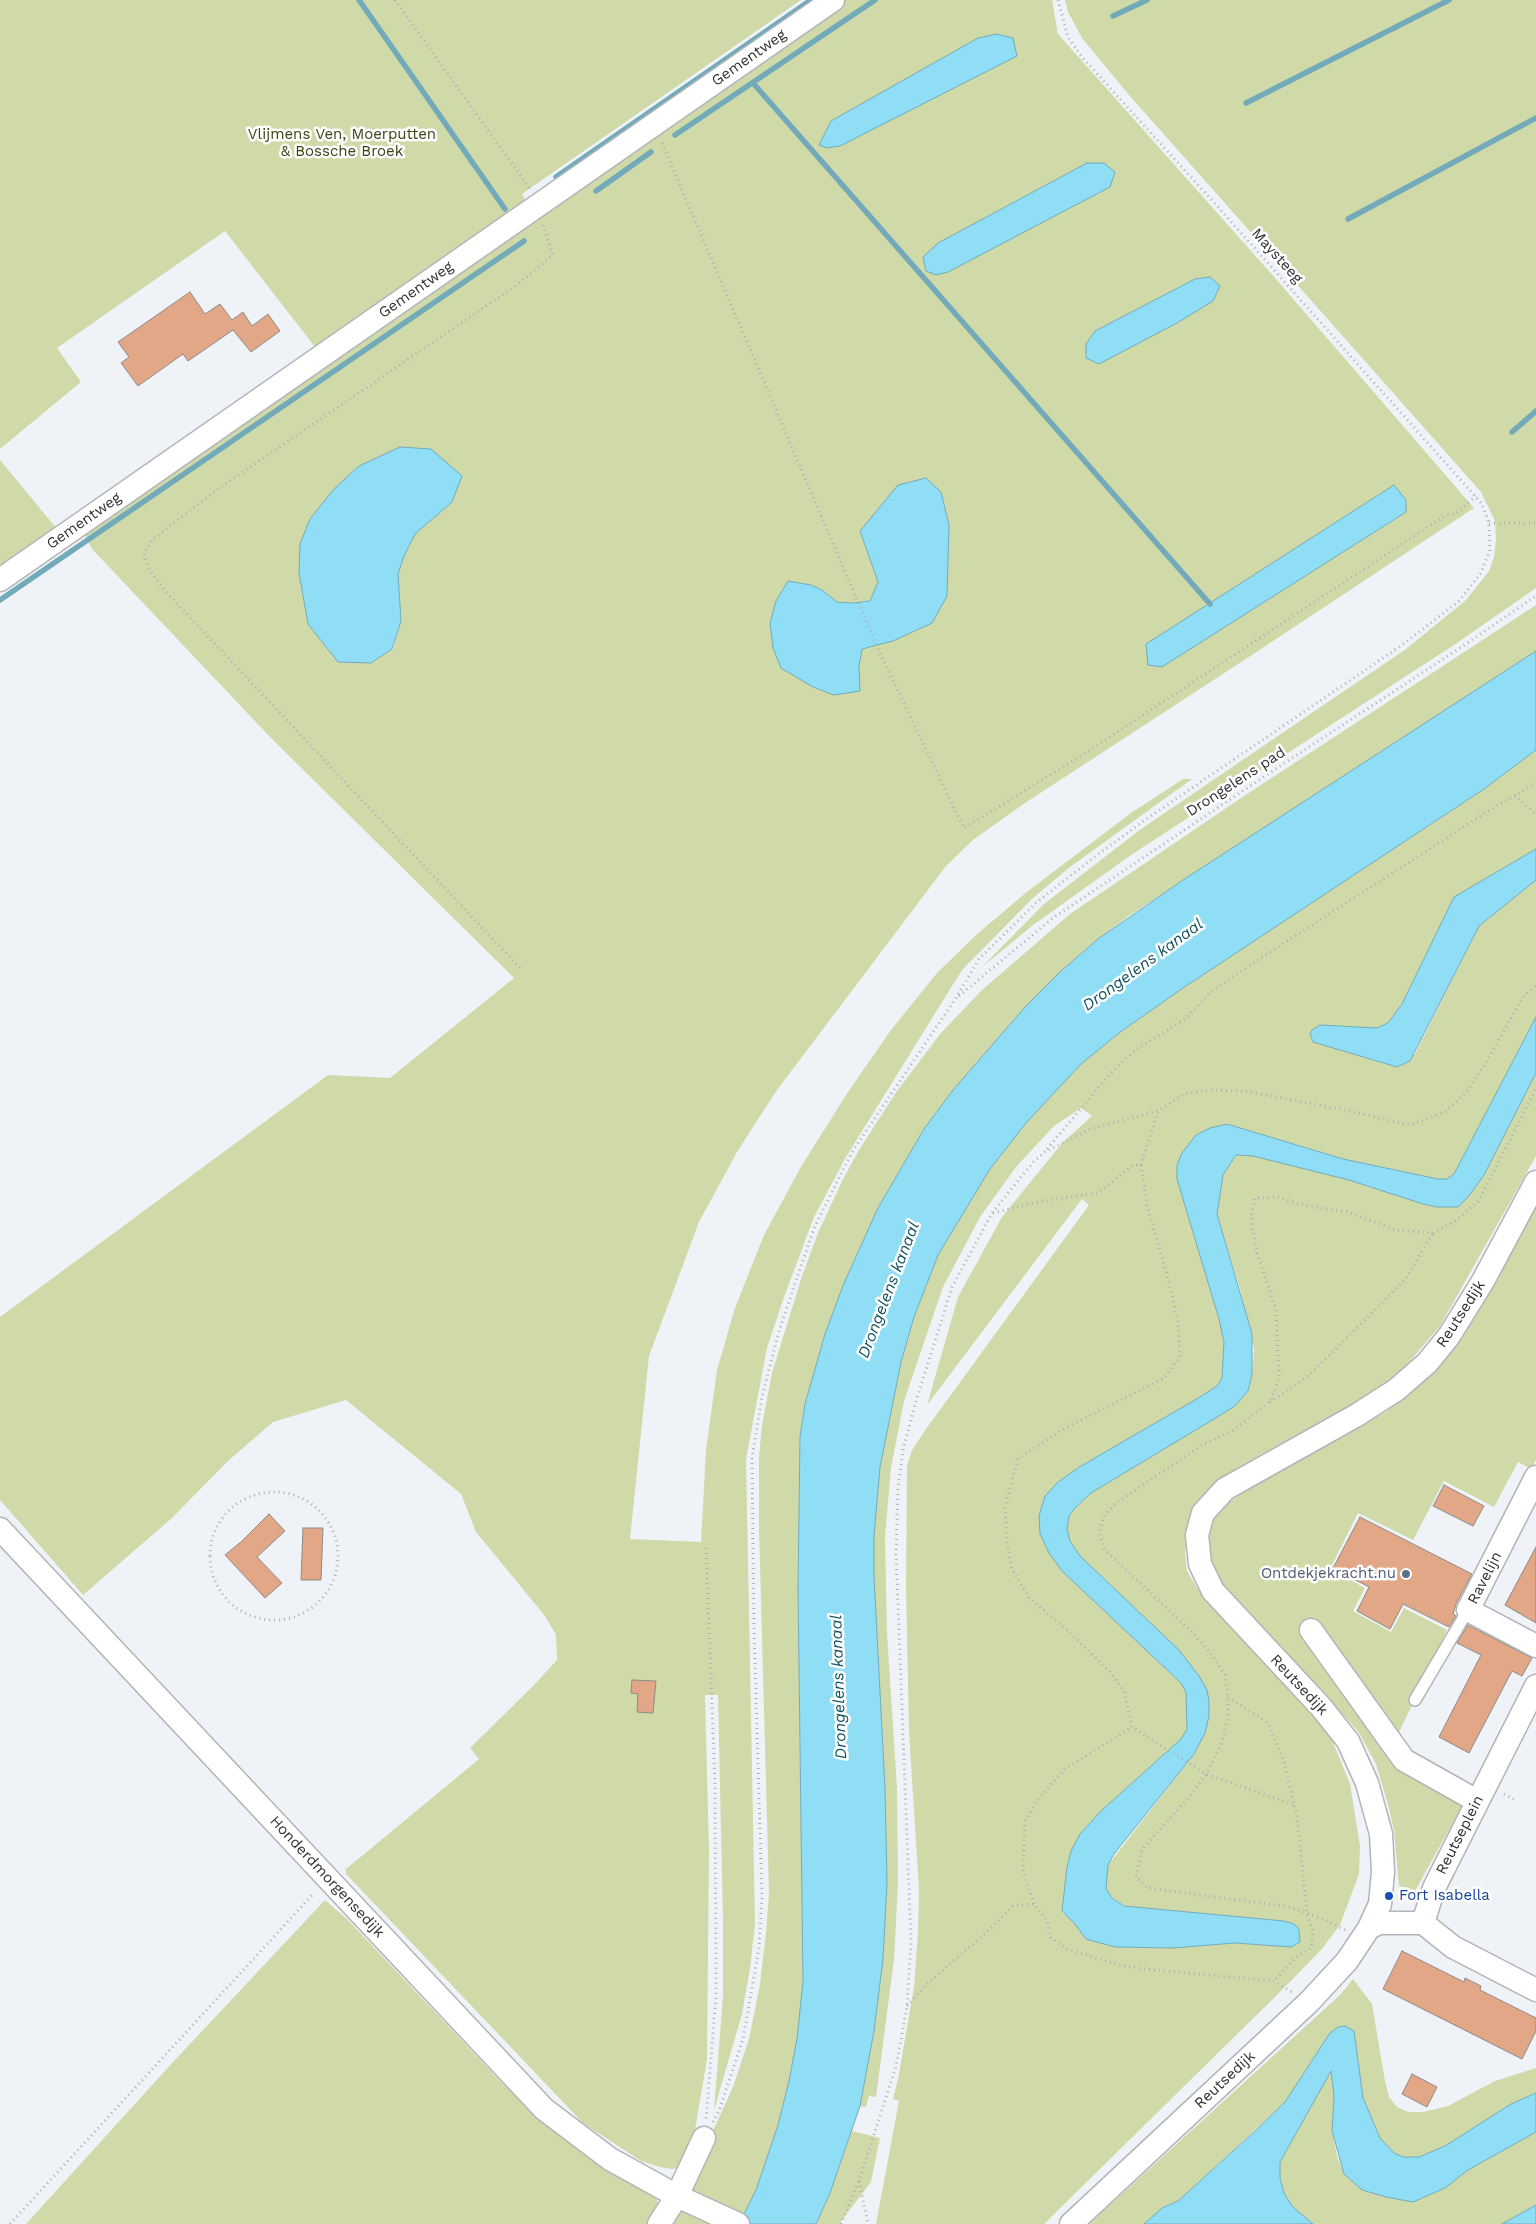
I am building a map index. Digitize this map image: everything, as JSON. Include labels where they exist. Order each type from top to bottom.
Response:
[{"type":"street","name":"Gementweg","points":[[0,580],[833,0]]},
{"type":"street","name":"Reutsedijk","points":[[1070,2224],[1309,2002],[1347,1962],[1369,1928],[1380,1904],[1383,1872],[1381,1834],[1367,1783],[1348,1741],[1321,1707],[1213,1591],[1200,1564],[1197,1535],[1203,1513],[1225,1489],[1357,1415],[1396,1390],[1427,1362],[1449,1336],[1473,1297],[1536,1182]]},
{"type":"street","name":"Ravelijn","points":[[1536,1477],[1468,1610],[1536,1646]]},
{"type":"street","name":"Honderdmorgensedijk","points":[[0,1529],[544,2109],[610,2159],[677,2196],[738,2224]]},
{"type":"street","points":[[1311,1630],[1404,1760],[1477,1801]]},
{"type":"street","name":"Reutseplein","points":[[1422,1924],[1434,1888],[1536,1686]]},
{"type":"street","points":[[1369,1928],[1379,1924],[1422,1924],[1453,1947],[1536,1990]]},
{"type":"street","points":[[659,2224],[677,2196],[704,2138]]},
{"type":"lane","points":[[1415,1700],[1468,1610]]},
{"type":"path","points":[[396,0],[533,194],[553,255],[514,287],[218,489],[152,540],[144,553],[148,568],[168,594],[520,968]]},
{"type":"path","name":"Maysteeg","points":[[1058,0],[1068,38],[1082,57],[1218,206],[1476,496],[1482,504],[1490,523]]},
{"type":"path","points":[[654,124],[882,658],[964,828],[1092,749],[1446,515],[1456,514],[1476,496]]},
{"type":"path","points":[[704,2138],[718,2111],[743,2038],[759,1948],[761,1877],[754,1630],[752,1458],[762,1397],[779,1331],[814,1228],[852,1152],[956,998],[979,959],[1036,904],[1144,820],[1402,645],[1459,601],[1481,573],[1490,550],[1490,523],[1536,523]]},
{"type":"path","name":"Drongelens pad","points":[[956,998],[1061,913],[1536,596]]},
{"type":"path","points":[[841,2224],[858,2181],[896,2066],[907,2007],[911,1940],[898,1639],[896,1554],[898,1488],[903,1450],[916,1400],[952,1287],[992,1213],[1034,1161],[1045,1152],[1110,1074],[1134,1051],[1185,1019],[1211,992],[1264,956],[1490,810],[1536,784]]},
{"type":"path","points":[[1515,795],[1536,815]]},
{"type":"path","points":[[1045,1152],[1090,1129],[1158,1112],[1184,1094],[1209,1090],[1244,1091],[1345,1110],[1409,1125],[1445,1112],[1468,1090],[1523,997],[1536,985]]},
{"type":"path","points":[[1158,1112],[1141,1165],[1147,1206],[1167,1274],[1178,1323],[1180,1357],[1164,1378],[1060,1431],[1018,1460],[1005,1506],[1007,1542],[1012,1569],[1030,1598],[1065,1628],[1110,1672],[1124,1692],[1132,1727],[1206,1774],[1294,1805]]},
{"type":"path","points":[[992,1213],[1042,1201],[1098,1192],[1133,1165],[1141,1165]]},
{"type":"path","points":[[1270,1402],[1308,1377],[1408,1277],[1433,1233]]},
{"type":"path","points":[[275,1493],[302,1498],[316,1509],[333,1531],[339,1557],[332,1582],[318,1603],[289,1618],[267,1620],[239,1610],[228,1600],[216,1581],[210,1552],[215,1532],[233,1507],[254,1496],[275,1493]]},
{"type":"path","points":[[704,2138],[710,2088],[716,1996],[715,1784],[706,1548]]},
{"type":"path","points":[[1132,1727],[1065,1769],[1039,1798],[1025,1821],[1023,1872],[1034,1904],[1047,1921],[1051,1938],[1067,1949],[1119,1966],[1144,1970],[1274,1981],[1296,1957],[1311,1948],[1313,1932],[1307,1914],[1294,1805],[1284,1762],[1268,1723],[1228,1696]]},
{"type":"path","points":[[10,2224],[328,1878]]},
{"type":"path","points":[[907,2007],[926,1985],[988,1931],[1013,1906],[1034,1904]]},
{"type":"path","points":[[1307,1914],[1325,1920],[1344,1930],[1369,1928]]},
{"type":"path","points":[[858,2181],[868,2224]]},
{"type":"green space","name":"Vlijmens Ven, Moerputten & Bossche Broek","points":[[0,0],[801,0],[522,194],[527,202],[315,347],[225,231],[57,348],[81,382],[0,449]]},
{"type":"green space","points":[[845,0],[1052,0],[1058,34],[1276,279],[1474,508],[1025,803],[973,840],[946,866],[777,1090],[737,1152],[699,1222],[649,1356],[630,1539],[701,1542],[706,1450],[717,1370],[735,1308],[764,1235],[802,1165],[848,1092],[891,1030],[937,973],[976,935],[1028,891],[1131,813],[1183,779],[1192,779],[1070,867],[1033,898],[962,970],[846,1157],[814,1217],[783,1300],[767,1348],[746,1459],[755,1923],[750,1969],[742,2014],[714,2110],[723,1996],[723,1921],[718,1695],[705,1695],[709,1851],[707,2059],[694,2136],[682,2168],[660,2167],[641,2161],[583,2123],[346,1874],[345,1863],[346,1869],[479,1759],[470,1748],[557,1660],[556,1635],[545,1616],[476,1532],[461,1494],[346,1400],[273,1422],[228,1461],[172,1518],[83,1595],[0,1500],[0,1317],[328,1075],[390,1078],[514,978],[271,738],[92,549],[84,534]],"holes":[[[1087,163],[1103,163],[982,219]],[[1195,279],[1086,344],[1095,331]],[[359,466],[452,502],[415,534],[404,556],[398,574],[401,621],[393,649],[370,663],[338,662],[308,624],[299,573],[310,519],[334,489]],[[1394,485],[1405,500],[1405,513],[1162,666],[1210,604]],[[860,531],[908,633],[893,641],[862,649],[859,666],[859,691],[788,581],[811,585],[822,590],[837,602],[870,601],[878,582]]]},
{"type":"green space","points":[[1065,0],[1536,0],[1536,588],[1457,643],[1134,853],[1033,925],[981,968],[1044,904],[1141,829],[1406,649],[1466,600],[1489,571],[1494,557],[1496,540],[1495,521],[1481,492],[1129,95],[1082,38],[1068,12]]},
{"type":"green space","points":[[0,460],[57,529],[0,569]]},
{"type":"green space","points":[[1536,605],[1536,651],[1130,915],[1098,939],[1061,971],[1026,1006],[953,1090],[924,1129],[878,1208],[844,1283],[825,1334],[805,1404],[800,1436],[798,1588],[803,1981],[797,2039],[778,2125],[756,2190],[741,2220],[697,2199],[691,2189],[694,2172],[733,2087],[749,2039],[760,1984],[766,1933],[769,1893],[759,1528],[759,1457],[762,1425],[772,1373],[802,1276],[818,1233],[843,1179],[859,1150],[897,1091],[941,1033],[982,990],[1070,914],[1241,798]]},
{"type":"green space","points":[[1536,750],[1536,849],[1454,897],[1402,1004],[1388,1023],[1377,1028],[1366,1028],[1313,1042],[1397,1067],[1415,1054],[1479,926],[1536,880],[1536,1017],[1454,1174],[1447,1179],[1438,1179],[1343,1159],[1227,1124],[1196,1135],[1182,1153],[1177,1165],[1177,1179],[1219,1319],[1224,1342],[1222,1378],[1217,1386],[1200,1397],[1081,1466],[1058,1482],[1062,1571],[1181,1683],[1186,1691],[1187,1704],[1187,1729],[1181,1739],[1101,1811],[1080,1834],[1067,1867],[1062,1912],[1074,1923],[1086,1939],[1115,1947],[1173,1948],[1235,1943],[1292,1947],[1300,1942],[1294,1924],[1284,1921],[1124,1906],[1112,1898],[1106,1889],[1108,1865],[1194,1754],[1209,1716],[1095,1572],[1079,1556],[1070,1541],[1067,1529],[1069,1517],[1075,1508],[1091,1493],[1235,1406],[1248,1391],[1252,1374],[1254,1349],[1240,1289],[1217,1214],[1223,1175],[1236,1155],[1253,1156],[1349,1180],[1423,1204],[1437,1207],[1458,1207],[1484,1175],[1536,1073],[1536,1156],[1440,1326],[1403,1369],[1381,1388],[1238,1467],[1208,1492],[1191,1511],[1185,1553],[1187,1571],[1199,1591],[1318,1720],[1332,1740],[1350,1784],[1360,1846],[1359,1874],[1340,1925],[1322,1949],[1280,1992],[1044,2224],[876,2224],[899,2101],[893,2099],[914,1987],[918,1932],[919,1890],[909,1731],[906,1586],[907,1466],[912,1450],[926,1429],[1089,1205],[1082,1199],[927,1405],[958,1297],[1002,1217],[1063,1142],[1092,1116],[1081,1108],[1054,1126],[1016,1167],[980,1217],[943,1287],[904,1401],[891,1468],[885,1537],[887,1633],[897,1788],[898,1883],[894,1960],[876,2097],[869,2096],[866,2107],[860,2106],[874,2031],[883,1959],[887,1883],[885,1788],[874,1576],[874,1536],[880,1467],[901,1362],[914,1317],[938,1255],[990,1169],[1026,1123],[1081,1064],[1119,1033],[1180,990],[1484,789]]},
{"type":"green space","points":[[1536,1201],[1536,1460],[1531,1469],[1518,1462],[1494,1507],[1444,1481],[1413,1540],[1358,1513],[1330,1569],[1365,1588],[1353,1611],[1391,1632],[1404,1608],[1447,1630],[1396,1739],[1466,1799],[1415,1891],[1399,1886],[1394,1831],[1389,1808],[1376,1764],[1358,1731],[1214,1575],[1209,1555],[1210,1531],[1214,1519],[1223,1506],[1283,1467],[1386,1412],[1438,1367]]},
{"type":"green space","points":[[325,1900],[347,1919],[501,2082],[543,2120],[656,2196],[659,2208],[649,2224],[26,2224],[173,2062]]},
{"type":"green space","points":[[1353,1979],[1372,2004],[1385,2081],[1389,2097],[1397,2107],[1408,2112],[1423,2112],[1448,2106],[1495,2081],[1536,2068],[1536,2093],[1511,2104],[1445,2146],[1419,2157],[1403,2157],[1394,2153],[1380,2138],[1363,2098],[1354,2031],[1330,2033],[1285,2102],[1178,2201],[1162,2208],[1144,2224],[1089,2224],[1341,1994]]},
{"type":"green space","points":[[1331,2070],[1334,2096],[1332,2131],[1337,2156],[1344,2174],[1362,2190],[1413,2202],[1445,2188],[1468,2170],[1536,2132],[1536,2205],[1502,2224],[1313,2224],[1292,2206],[1284,2193],[1280,2178],[1280,2162]]},
{"type":"green space","points":[[852,2131],[880,2138],[871,2182],[839,2224],[816,2224],[830,2193]]},
{"type":"green space","points":[[688,2209],[734,2224],[668,2224],[675,2213]]},
{"type":"water","points":[[997,34],[1013,38],[1017,56],[840,146],[827,148],[819,145],[831,121],[978,38]]},
{"type":"water","points":[[1087,163],[1104,163],[1115,172],[1110,187],[948,272],[936,275],[926,271],[923,257],[938,243]]},
{"type":"water","points":[[1210,277],[1220,286],[1213,301],[1177,323],[1099,364],[1086,358],[1086,344],[1095,331],[1195,279]]},
{"type":"water","points":[[400,447],[431,449],[462,476],[452,502],[415,534],[404,556],[398,574],[401,621],[392,649],[371,663],[338,662],[308,624],[299,573],[300,544],[310,519],[334,489],[359,466]]},
{"type":"water","points":[[926,478],[941,492],[949,525],[947,596],[932,623],[893,641],[862,649],[859,666],[860,691],[834,695],[813,687],[781,668],[773,648],[770,623],[776,601],[788,581],[811,585],[822,590],[837,602],[870,601],[878,582],[860,531],[898,485]]},
{"type":"water","points":[[1394,485],[1406,500],[1406,512],[1162,667],[1148,665],[1146,644]]},
{"type":"water","name":"Drongelens kanaal","points":[[1536,651],[1536,750],[1484,789],[1180,990],[1119,1033],[1081,1064],[1026,1123],[990,1169],[938,1255],[914,1317],[901,1362],[880,1467],[874,1536],[874,1576],[885,1788],[887,1883],[883,1959],[874,2031],[860,2106],[830,2193],[816,2224],[739,2224],[756,2190],[778,2125],[797,2039],[803,1981],[798,1588],[800,1436],[805,1404],[825,1334],[844,1283],[878,1208],[924,1129],[953,1090],[1026,1006],[1061,971],[1098,939],[1183,880]]},
{"type":"water","points":[[1536,849],[1536,880],[1479,926],[1410,1061],[1397,1067],[1313,1042],[1310,1034],[1312,1030],[1320,1025],[1377,1028],[1388,1023],[1402,1004],[1454,897]]},
{"type":"water","points":[[1536,1017],[1536,1073],[1484,1175],[1458,1207],[1437,1207],[1423,1204],[1349,1180],[1253,1156],[1236,1155],[1223,1175],[1217,1214],[1252,1334],[1252,1374],[1248,1391],[1235,1406],[1091,1493],[1069,1516],[1067,1529],[1070,1541],[1080,1556],[1179,1650],[1199,1676],[1207,1690],[1209,1701],[1209,1716],[1205,1733],[1194,1754],[1114,1854],[1108,1865],[1106,1889],[1112,1898],[1124,1906],[1284,1921],[1294,1924],[1299,1929],[1300,1942],[1291,1947],[1235,1943],[1173,1948],[1115,1947],[1086,1939],[1062,1911],[1067,1867],[1071,1851],[1080,1834],[1101,1811],[1181,1739],[1187,1729],[1186,1692],[1181,1683],[1062,1571],[1049,1553],[1040,1534],[1039,1516],[1045,1496],[1058,1482],[1081,1466],[1200,1397],[1217,1386],[1222,1378],[1224,1342],[1219,1319],[1177,1179],[1177,1165],[1182,1153],[1196,1135],[1210,1128],[1227,1124],[1343,1159],[1438,1179],[1447,1179],[1454,1174]]},
{"type":"water","points":[[1345,2026],[1354,2031],[1363,2098],[1380,2138],[1394,2153],[1403,2157],[1419,2157],[1445,2146],[1511,2104],[1536,2093],[1536,2132],[1468,2170],[1445,2188],[1413,2202],[1362,2190],[1344,2174],[1332,2131],[1334,2096],[1331,2071],[1280,2162],[1280,2178],[1284,2193],[1292,2206],[1313,2224],[1144,2224],[1162,2208],[1178,2201],[1285,2102],[1330,2033],[1338,2027]]},
{"type":"water","points":[[1536,2205],[1536,2224],[1502,2224],[1518,2215]]},
{"type":"building","points":[[190,292],[205,314],[220,304],[232,320],[243,312],[252,326],[268,314],[280,331],[251,352],[233,330],[188,361],[183,354],[138,386],[121,363],[129,357],[118,342]]},
{"type":"building","points":[[1444,1485],[1484,1506],[1473,1526],[1433,1506]]},
{"type":"building","points":[[269,1514],[285,1531],[257,1557],[282,1583],[265,1598],[225,1555]]},
{"type":"building","points":[[1360,1517],[1472,1574],[1456,1604],[1453,1614],[1456,1616],[1449,1627],[1403,1604],[1390,1629],[1357,1611],[1369,1587],[1333,1568]]},
{"type":"building","points":[[303,1528],[323,1528],[321,1580],[301,1580]]},
{"type":"building","points":[[1536,1547],[1536,1623],[1505,1605]]},
{"type":"building","points":[[1468,1625],[1532,1658],[1522,1676],[1512,1671],[1469,1753],[1439,1737],[1481,1655],[1457,1643]]},
{"type":"building","points":[[632,1680],[656,1681],[653,1713],[637,1712],[638,1694],[631,1693]]},
{"type":"building","points":[[1402,1951],[1464,1982],[1465,1978],[1481,1986],[1480,1990],[1536,2018],[1536,2031],[1522,2059],[1383,1989]]},
{"type":"building","points":[[1412,2074],[1437,2087],[1427,2107],[1402,2094]]},
{"type":"waterway","points":[[359,0],[505,209]]},
{"type":"waterway","points":[[556,177],[811,0]]},
{"type":"waterway","points":[[675,135],[875,0]]},
{"type":"waterway","points":[[1113,16],[1147,0]]},
{"type":"waterway","points":[[1246,103],[1449,0]]},
{"type":"waterway","points":[[753,83],[1210,604]]},
{"type":"waterway","points":[[1348,219],[1536,118]]},
{"type":"waterway","points":[[596,191],[651,152]]},
{"type":"waterway","points":[[0,600],[524,241]]},
{"type":"waterway","points":[[1512,432],[1536,411]]},
{"type":"place","name":"Ontdekjekracht.nu","points":[[1406,1574]]},
{"type":"place","name":"Fort Isabella","points":[[1389,1896]]}]
